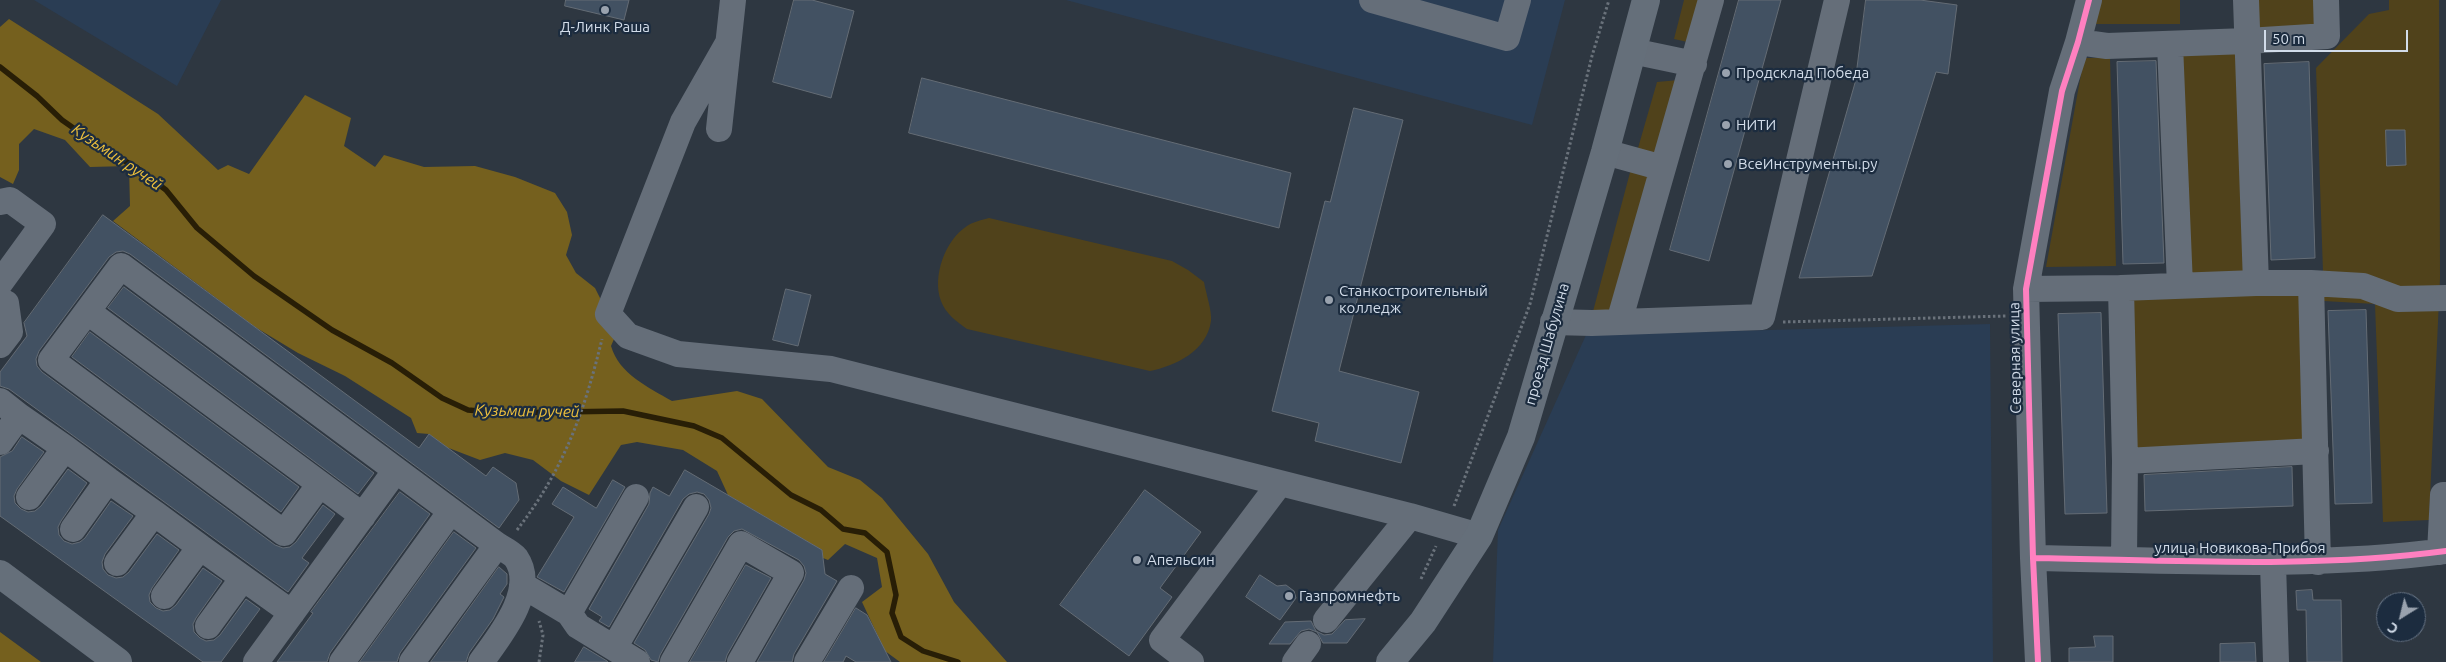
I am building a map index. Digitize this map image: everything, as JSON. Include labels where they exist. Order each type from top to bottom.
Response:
[{"type":"main road","name":"проезд Шабулина","points":[[1390,662],[1422,622],[1479,536],[1521,437],[1605,152],[1646,0]]},
{"type":"main road","points":[[0,574],[118,662]]},
{"type":"street","points":[[719,129],[733,0]]},
{"type":"street","points":[[1372,0],[1507,38],[1518,0]]},
{"type":"street","points":[[1619,322],[1711,0]]},
{"type":"street","points":[[1554,322],[1619,322],[1762,317],[1837,0]]},
{"type":"street","name":"Северная улица","points":[[2038,662],[2033,558],[2026,289],[2062,91],[2078,42],[2082,0]]},
{"type":"street","points":[[2246,0],[2256,283]]},
{"type":"street","points":[[2078,42],[2107,46],[2328,36],[2326,0]]},
{"type":"street","points":[[728,43],[683,122],[608,314],[628,336],[678,354],[831,369],[1410,516],[1479,536]]},
{"type":"street","points":[[2170,44],[2180,286]]},
{"type":"street","points":[[1632,51],[1694,64]]},
{"type":"street","points":[[1605,152],[1663,168]]},
{"type":"street","points":[[0,202],[10,200],[43,224],[3,293],[10,332],[0,345]]},
{"type":"street","points":[[320,484],[284,533],[51,360],[121,266],[516,558],[528,588],[569,613],[578,626],[627,657],[696,507]]},
{"type":"street","points":[[2311,283],[2318,562]]},
{"type":"street","points":[[2026,289],[2311,283],[2363,286],[2398,299],[2446,298]]},
{"type":"street","points":[[2121,288],[2126,461],[2124,560]]},
{"type":"street","points":[[88,312],[363,516]]},
{"type":"street","points":[[0,442],[10,408],[292,613]]},
{"type":"street","points":[[29,497],[65,448]]},
{"type":"street","points":[[2126,461],[2316,451]]},
{"type":"street","points":[[256,662],[396,470]]},
{"type":"street","points":[[73,530],[108,480]]},
{"type":"street","points":[[1191,662],[1162,640],[1280,483]]},
{"type":"street","points":[[2443,552],[2443,495],[2446,495]]},
{"type":"street","points":[[569,613],[636,497]]},
{"type":"street","points":[[342,662],[451,511]]},
{"type":"street","points":[[117,564],[154,513]]},
{"type":"street","points":[[1326,620],[1410,516]]},
{"type":"street","points":[[673,662],[741,544],[791,573],[740,662]]},
{"type":"street","points":[[164,596],[200,546]]},
{"type":"street","points":[[412,662],[500,547]]},
{"type":"street","name":"улица Новикова-Прибоя","points":[[2033,558],[2273,563],[2318,562],[2443,552]]},
{"type":"street","points":[[2273,563],[2276,662]]},
{"type":"street","points":[[208,626],[243,578]]},
{"type":"street","points":[[481,662],[510,623],[528,588]]},
{"type":"street","points":[[807,662],[851,588]]},
{"type":"path","points":[[1420,583],[1458,498],[1530,304],[1592,56],[1609,0]]},
{"type":"path","points":[[500,547],[531,513],[566,454],[587,399],[608,314]]},
{"type":"path","points":[[528,588],[543,635],[539,662]]},
{"type":"shaded area","points":[[34,0],[221,0],[177,86]]},
{"type":"shaded area","points":[[1066,0],[1565,0],[1532,125]]},
{"type":"shaded area","points":[[1684,0],[1703,0],[1692,43],[1674,39]]},
{"type":"shaded area","points":[[2094,0],[2180,0],[2180,24],[2090,24]]},
{"type":"shaded area","points":[[2253,0],[2319,0],[2320,30],[2254,34]]},
{"type":"shaded area","points":[[2389,0],[2439,0],[2440,278],[2429,520],[2383,522],[2375,304],[2324,301],[2316,68],[2369,14],[2389,10]]},
{"type":"shaded area","points":[[9,19],[158,114],[218,170],[228,165],[249,174],[305,95],[351,118],[344,146],[375,167],[384,155],[424,167],[475,166],[515,177],[555,193],[567,212],[572,235],[566,255],[576,273],[595,288],[617,332],[611,346],[615,356],[627,372],[644,385],[672,401],[737,391],[762,399],[828,467],[860,480],[882,498],[928,554],[954,602],[1007,662],[900,662],[885,651],[862,602],[882,587],[877,558],[845,544],[828,560],[823,558],[822,550],[728,495],[717,471],[683,450],[637,442],[621,445],[589,495],[561,481],[533,460],[505,453],[480,460],[446,447],[429,434],[417,433],[411,418],[345,376],[298,353],[255,327],[113,221],[130,206],[129,166],[90,167],[65,140],[34,129],[19,144],[19,170],[13,184],[0,177],[0,27]]},
{"type":"shaded area","points":[[2182,49],[2240,49],[2249,276],[2190,278]]},
{"type":"shaded area","points":[[2084,58],[2110,58],[2116,266],[2046,267]]},
{"type":"shaded area","points":[[1679,80],[1657,161],[1636,155],[1657,82]]},
{"type":"shaded area","points":[[1632,165],[1654,171],[1613,318],[1591,319]]},
{"type":"shaded area","points":[[989,218],[1172,261],[1204,282],[1211,317],[1208,332],[1197,349],[1179,361],[1150,371],[967,329],[952,317],[941,301],[938,281],[939,270],[952,240],[959,232],[972,223]]},
{"type":"shaded area","points":[[2303,291],[2307,443],[2134,452],[2129,296]]},
{"type":"shaded area","points":[[1990,324],[1993,662],[1493,662],[1498,530],[1586,335]]},
{"type":"shaded area","points":[[0,632],[41,662],[0,662]]},
{"type":"building","name":"Д-Линк Раша","points":[[566,0],[629,0],[624,20],[565,6]]},
{"type":"building","points":[[794,0],[812,0],[854,11],[831,98],[773,82]]},
{"type":"building","name":"НИТИ","points":[[1739,0],[1781,0],[1709,261],[1670,250]]},
{"type":"building","points":[[1866,0],[1920,0],[1957,5],[1948,74],[1936,72],[1872,276],[1799,278],[1855,83]]},
{"type":"building","points":[[2156,61],[2164,263],[2123,264],[2117,62]]},
{"type":"building","points":[[2309,62],[2315,258],[2271,260],[2264,64]]},
{"type":"building","points":[[922,78],[1291,173],[1279,228],[909,133]]},
{"type":"building","points":[[1354,108],[1403,120],[1339,371],[1419,392],[1401,463],[1315,441],[1319,423],[1272,411],[1325,201],[1330,202]]},
{"type":"building","points":[[2386,130],[2405,130],[2406,165],[2387,166]]},
{"type":"building","points":[[103,215],[419,448],[429,434],[486,476],[493,467],[516,483],[519,500],[499,528],[130,254],[123,251],[116,252],[109,257],[39,351],[36,359],[37,366],[42,372],[275,545],[283,548],[290,547],[296,542],[323,505],[335,514],[302,558],[309,563],[288,592],[9,389],[0,386],[0,372],[27,336],[24,323]]},
{"type":"building","points":[[124,287],[374,473],[358,494],[108,308]]},
{"type":"building","points":[[786,289],[811,295],[798,346],[773,340]]},
{"type":"building","points":[[2366,310],[2372,503],[2335,504],[2328,311]]},
{"type":"building","points":[[2101,313],[2107,513],[2065,514],[2058,314]]},
{"type":"building","points":[[90,332],[299,487],[281,512],[72,357]]},
{"type":"building","points":[[22,437],[44,452],[14,496],[15,503],[21,509],[28,512],[35,511],[41,506],[68,469],[87,483],[58,527],[59,535],[64,541],[72,544],[80,542],[85,538],[111,501],[133,516],[105,554],[102,562],[103,569],[108,575],[116,578],[123,577],[129,572],[157,534],[179,550],[149,595],[150,602],[156,608],[163,611],[170,610],[176,605],[203,568],[222,581],[193,624],[194,632],[200,638],[206,641],[214,640],[220,635],[246,599],[260,609],[221,662],[203,662],[0,516],[0,457],[12,451]]},
{"type":"building","points":[[2292,467],[2293,506],[2145,511],[2144,475]]},
{"type":"building","points":[[685,470],[822,550],[825,574],[837,581],[794,654],[792,662],[757,662],[804,580],[806,573],[804,566],[799,560],[742,529],[734,531],[728,537],[660,655],[658,662],[651,660],[645,650],[634,643],[709,514],[711,508],[709,500],[704,494],[697,492],[689,494],[683,499],[609,627],[599,621],[602,617],[589,609],[649,504],[650,493],[653,487],[669,496]]},
{"type":"building","points":[[613,480],[625,487],[564,592],[537,577],[574,517],[552,504],[563,487],[596,508]]},
{"type":"building","name":"Апельсин","points":[[1145,490],[1201,532],[1160,588],[1172,597],[1129,656],[1060,605]]},
{"type":"building","points":[[400,492],[430,514],[330,653],[327,662],[277,662],[313,613],[311,612]]},
{"type":"building","points":[[454,532],[476,548],[400,653],[397,662],[360,662]]},
{"type":"building","points":[[746,565],[771,578],[727,655],[725,662],[690,662]]},
{"type":"building","points":[[499,567],[507,574],[507,584],[500,594],[504,597],[493,619],[469,653],[466,662],[431,662]]},
{"type":"building","points":[[1260,575],[1277,586],[1286,585],[1294,591],[1296,598],[1280,620],[1246,597]]},
{"type":"building","points":[[2312,590],[2313,600],[2341,600],[2342,662],[2307,662],[2306,610],[2297,610],[2296,591]]},
{"type":"building","points":[[856,608],[867,615],[891,662],[856,662],[846,656],[843,662],[824,662]]},
{"type":"building","points":[[1365,619],[1347,643],[1323,643],[1317,632],[1309,629],[1301,631],[1290,644],[1269,644],[1285,622],[1311,621],[1316,631],[1324,635],[1332,634],[1345,620]]},
{"type":"building","points":[[2094,636],[2113,636],[2113,662],[2069,662],[2069,648],[2095,647]]},
{"type":"building","points":[[2255,643],[2256,662],[2220,662],[2220,644]]},
{"type":"building","points":[[584,647],[607,661],[608,662],[575,662]]},
{"type":"waterway","name":"Кузьмин ручей","points":[[0,67],[37,96],[62,120],[99,146],[137,168],[166,190],[197,228],[254,276],[332,330],[392,363],[442,398],[468,410],[500,413],[623,411],[694,426],[722,438],[791,495],[821,510],[843,529],[865,533],[887,552],[896,595],[892,613],[901,637],[923,651],[958,662]]},
{"type":"cycle path","points":[[2038,662],[2033,558],[2026,289],[2062,91],[2089,0]]},
{"type":"cycle path","points":[[2033,558],[2292,562],[2395,557],[2446,551]]},
{"type":"place","name":"Д-Линк Раша","points":[[605,10]]},
{"type":"place","name":"Продсклад Победа","points":[[1726,73]]},
{"type":"place","name":"НИТИ","points":[[1726,125]]},
{"type":"place","name":"ВсеИнструменты.ру","points":[[1728,164]]},
{"type":"place","name":"Станкостроительный колледж","points":[[1329,300]]},
{"type":"place","name":"Апельсин","points":[[1137,560]]},
{"type":"place","name":"Газпромнефть","points":[[1289,596]]}]
